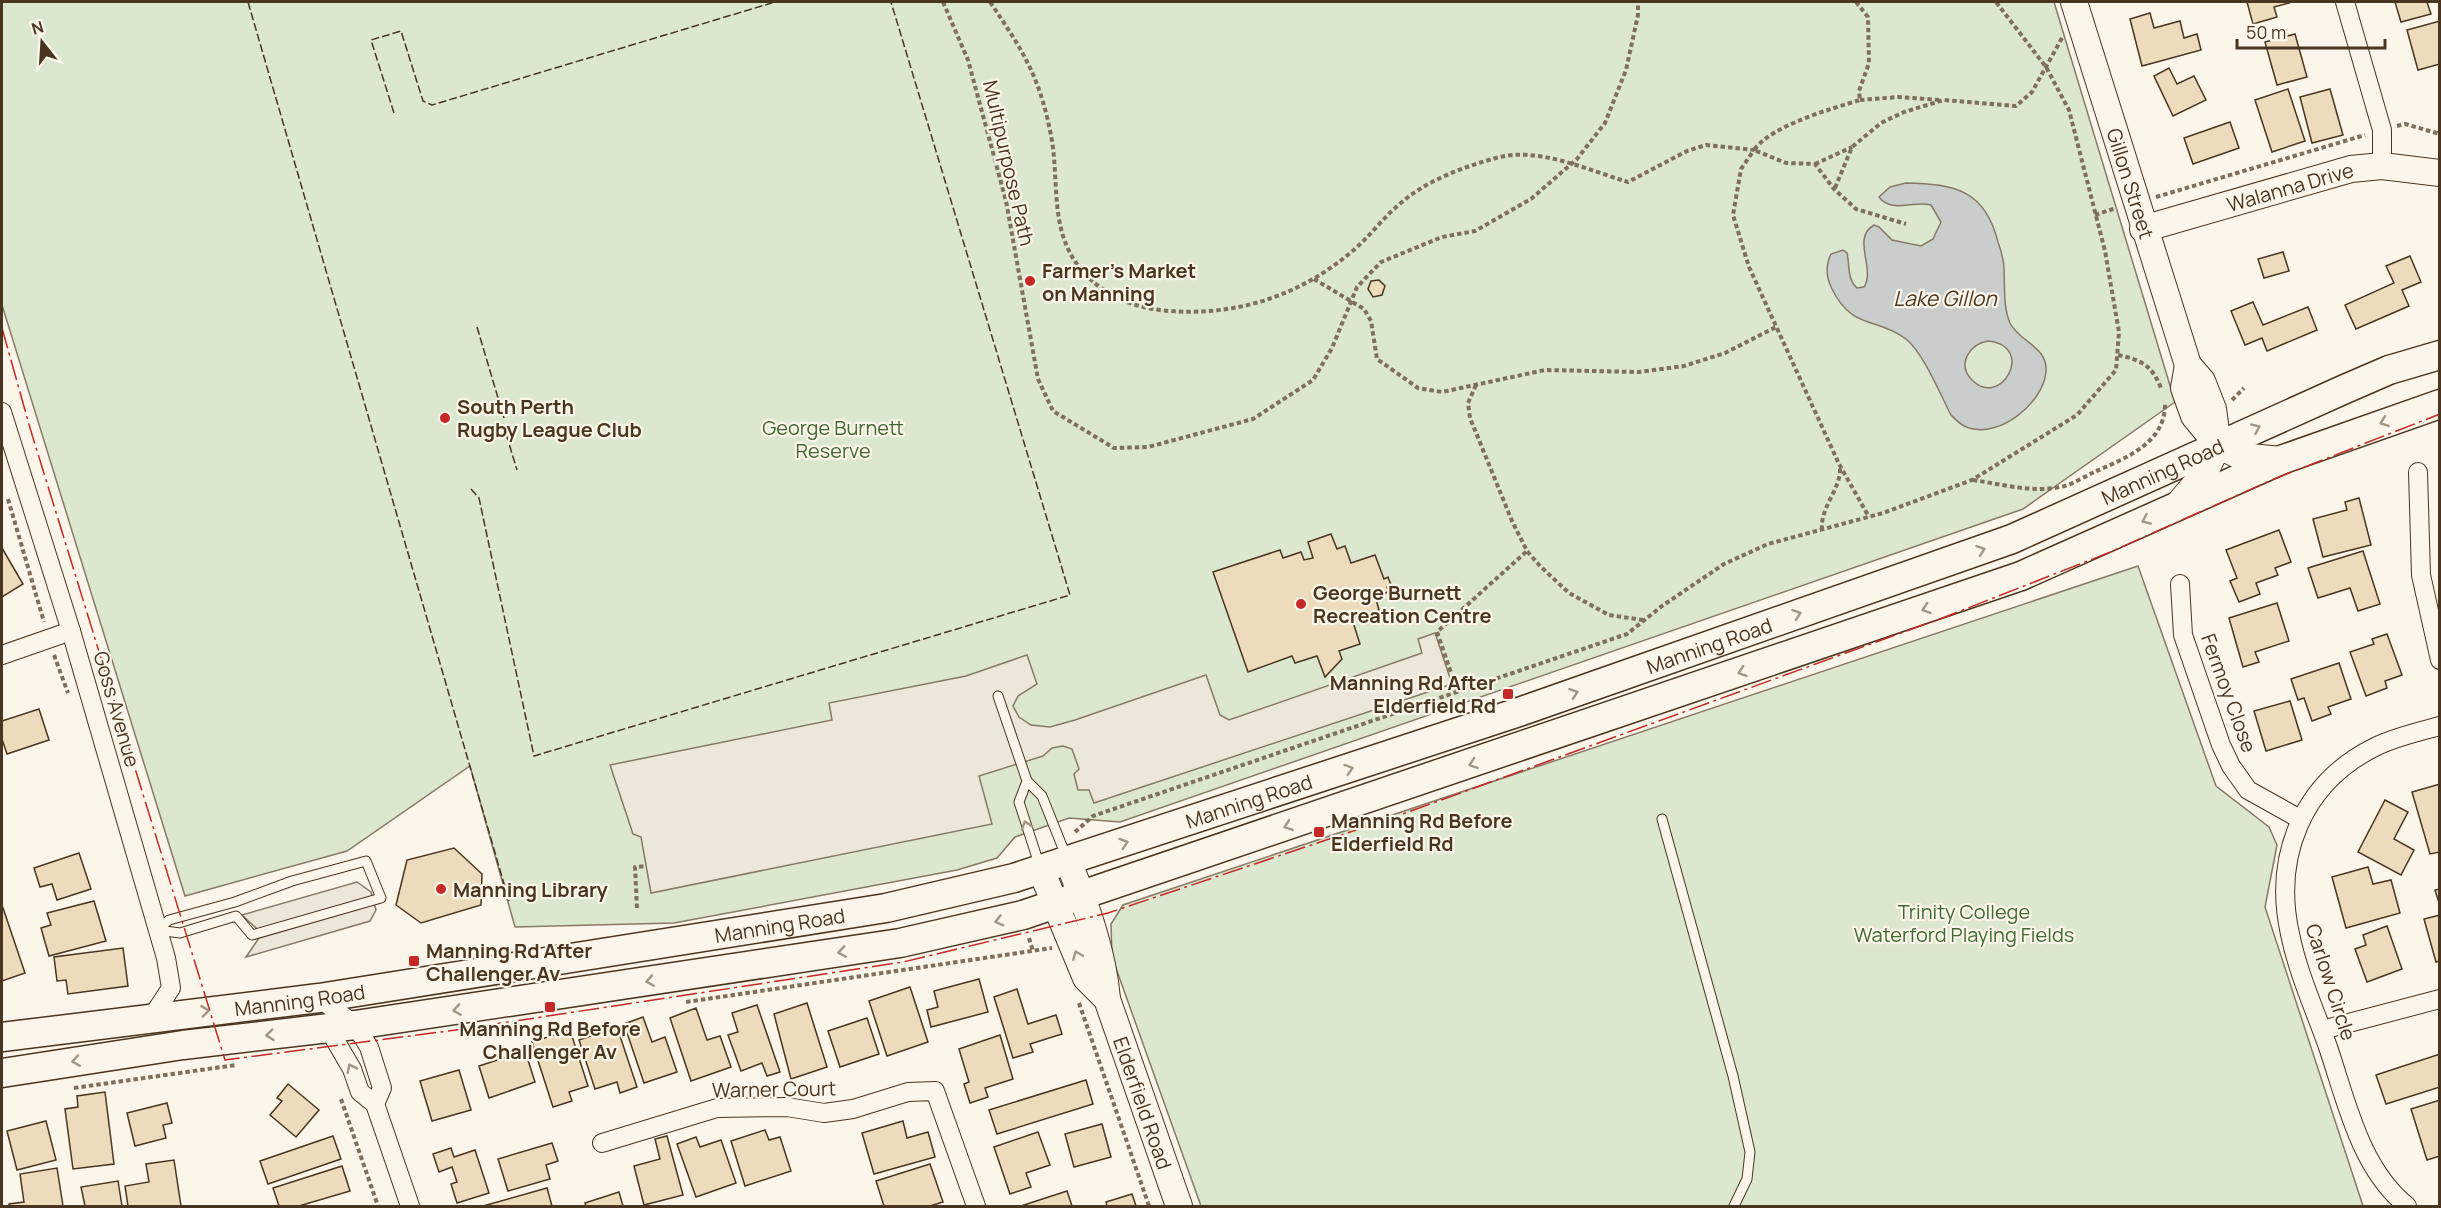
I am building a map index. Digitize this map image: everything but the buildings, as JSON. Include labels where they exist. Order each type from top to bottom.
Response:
[{"type":"main road","name":"Manning Road","points":[[2,1037],[319,998],[886,908],[1041,870],[1519,712],[2012,539],[2389,370],[2439,355]]},
{"type":"main road","name":"Manning Road","points":[[2,1073],[183,1045],[341,1027],[900,943],[983,925],[1082,896],[2021,576],[2281,460],[2439,404]]},
{"type":"street","name":"Gillon Street","points":[[2074,2],[2188,366],[2184,388],[2194,416],[2218,445],[2240,456],[2281,460]]},
{"type":"street","points":[[2346,2],[2382,130],[2382,166]]},
{"type":"street","name":"Walanna Drive","points":[[2143,228],[2351,169],[2382,166],[2439,173]]},
{"type":"street","name":"Goss Avenue","points":[[2,412],[71,631],[166,958],[171,988],[152,1017]]},
{"type":"street","points":[[2176,507],[2204,474],[2218,445]]},
{"type":"street","points":[[2418,472],[2421,575],[2439,660]]},
{"type":"street","name":"Fermoy Close","points":[[2180,584],[2183,635],[2221,745],[2231,766],[2248,790],[2300,819]]},
{"type":"street","points":[[2,655],[71,631]]},
{"type":"street","name":"Carlow Circle","points":[[2407,1206],[2384,1183],[2362,1144],[2294,949],[2287,918],[2286,870],[2290,846],[2300,819],[2335,774],[2357,758],[2388,741],[2439,726]]},
{"type":"street","name":"Elderfield Road","points":[[1068,861],[1082,896],[1104,972],[1107,999],[1179,1206]]},
{"type":"street","name":"Elderfield Road","points":[[1041,870],[1086,978],[1107,999]]},
{"type":"street","points":[[319,998],[341,1027],[369,1047],[382,1088],[375,1104]]},
{"type":"street","points":[[2322,1030],[2439,999]]},
{"type":"street","points":[[341,1027],[360,1092],[375,1104],[410,1206]]},
{"type":"street","name":"Warner Court","points":[[602,1143],[717,1108],[787,1107],[824,1113],[853,1109],[908,1092],[935,1091],[976,1206]]},
{"type":"lane","points":[[998,696],[1027,781],[1042,796],[1068,861]]},
{"type":"lane","points":[[1027,781],[1019,802],[1041,870]]},
{"type":"lane","points":[[1662,819],[1732,1076],[1750,1152],[1747,1179],[1734,1206]]},
{"type":"lane","points":[[366,861],[381,898],[252,935],[236,916],[180,933],[157,930],[169,920],[235,902],[292,881],[366,861]]},
{"type":"path","name":"Multipurpose Path","points":[[943,2],[969,60],[1006,201],[1038,379],[1053,411],[1114,448],[1148,447],[1253,419],[1313,380],[1332,348],[1357,287],[1380,262],[1442,237],[1475,231],[1531,199],[1570,165],[1605,123],[1626,70],[1638,15],[1638,2]]},
{"type":"path","points":[[990,2],[1011,29],[1036,75],[1052,143],[1061,235],[1074,259],[1093,282],[1106,292],[1137,306],[1155,310],[1191,313],[1263,303],[1313,279],[1352,252],[1401,202],[1431,182],[1498,158],[1533,154],[1628,182],[1687,151],[1706,145],[1725,145],[1754,150],[1786,163],[1815,164],[1852,147],[1881,123],[1904,112],[1944,100]]},
{"type":"path","points":[[1856,2],[1868,17],[1869,63],[1859,91],[1860,100]]},
{"type":"path","points":[[1073,834],[1094,816],[1627,634],[1724,564],[1768,544],[1869,517],[1972,480],[2077,415],[2116,370],[2120,332],[2095,214],[2069,110],[2046,67],[1996,2]]},
{"type":"path","points":[[1869,517],[1839,464],[1778,326],[1749,267],[1733,215],[1742,168],[1754,150],[1765,140],[1800,122],[1860,100],[1898,97],[2016,106],[2032,92],[2064,35]]},
{"type":"path","points":[[2394,126],[2405,123],[2439,134]]},
{"type":"path","points":[[2156,197],[2365,134]]},
{"type":"path","points":[[1834,189],[1852,147]]},
{"type":"path","points":[[1815,164],[1834,189],[1856,208],[1906,224]]},
{"type":"path","points":[[2095,214],[2120,207]]},
{"type":"path","points":[[1313,279],[1352,299],[1364,309],[1371,321],[1377,359],[1418,388],[1442,392],[1545,370],[1639,372],[1684,366],[1725,353],[1778,326]]},
{"type":"path","points":[[1972,480],[2024,488],[2061,487],[2135,454],[2150,441],[2166,419],[2165,398],[2154,371],[2141,360],[2118,355]]},
{"type":"path","points":[[1477,384],[1468,403],[1470,418],[1512,521],[1527,551],[1569,593],[1608,615],[1644,620]]},
{"type":"path","points":[[2229,404],[2244,388]]},
{"type":"path","points":[[1822,530],[1826,508],[1840,477],[1839,464]]},
{"type":"path","points":[[5,490],[49,639]]},
{"type":"path","points":[[1458,693],[1437,632],[1527,551]]},
{"type":"path","points":[[636,908],[635,867],[646,866]]},
{"type":"path","points":[[1033,951],[1059,949]]},
{"type":"path","points":[[1077,998],[1149,1206]]},
{"type":"path","points":[[340,1097],[378,1206]]},
{"type":"green space","name":"George Burnett Reserve","points":[[2,2],[2054,2],[2175,402],[2023,509],[1120,822],[1069,818],[1015,837],[997,858],[957,870],[674,923],[515,927],[470,766],[347,851],[185,896],[2,305]]},
{"type":"green space","name":"Trinity College Waterford Playing Fields","points":[[2138,566],[2216,786],[2269,827],[2277,845],[2265,907],[2363,1206],[1201,1206],[1112,957],[1111,924],[1123,905]]},
{"type":"shaded area","points":[[1435,633],[1452,684],[1094,803],[1089,790],[1078,790],[1074,774],[1079,769],[1072,749],[1063,746],[1052,748],[1043,756],[979,776],[992,824],[651,893],[641,837],[633,834],[610,765],[832,720],[829,703],[966,676],[1027,655],[1037,684],[1018,696],[1013,706],[1019,717],[1031,725],[1050,727],[1075,720],[1206,675],[1220,715],[1229,720],[1422,653],[1418,639]]},
{"type":"shaded area","points":[[357,882],[371,892],[376,910],[370,921],[246,957],[259,938],[256,928],[242,915]]},
{"type":"water","name":"Lake Gillon","points":[[1906,183],[1953,188],[1966,193],[1976,201],[1985,211],[1992,225],[2003,258],[2005,303],[2010,323],[2014,330],[2043,356],[2046,372],[2037,395],[2028,406],[2006,423],[1981,430],[1959,423],[1951,415],[1925,364],[1913,346],[1895,332],[1857,317],[1848,311],[1832,289],[1827,276],[1828,263],[1831,254],[1843,250],[1847,253],[1850,276],[1854,284],[1857,288],[1864,287],[1867,272],[1864,238],[1867,231],[1874,225],[1892,240],[1921,246],[1933,239],[1941,222],[1931,205],[1890,205],[1879,197],[1890,187]],"holes":[[[1988,341],[2003,345],[2010,354],[2012,364],[2009,374],[1993,387],[1982,387],[1967,373],[1965,361],[1971,350],[1982,343]]]},
{"type":"fence","points":[[248,2],[509,901]]},
{"type":"fence","points":[[394,113],[371,40],[401,31],[423,101],[432,105],[775,2]]},
{"type":"fence","points":[[471,489],[479,498],[534,756],[1070,595],[891,2]]},
{"type":"fence","points":[[477,327],[504,418]]},
{"type":"fence","points":[[503,424],[517,470]]},
{"type":"power","points":[[2,328],[30,428],[225,1060],[456,1030],[903,962],[1108,913],[1389,819],[1945,617],[2108,553],[2274,479],[2440,414]]},
{"type":"place","name":"Farmer's Market on Manning","points":[[1030,281]]},
{"type":"place","name":"South Perth Rugby League Club","points":[[445,418]]},
{"type":"place","name":"George Burnett Recreation Centre","points":[[1301,604]]},
{"type":"place","name":"Manning Rd After Elderfield Rd","points":[[1508,694]]},
{"type":"place","name":"Manning Rd Before Elderfield Rd","points":[[1319,832]]},
{"type":"place","name":"Manning Library","points":[[441,889]]},
{"type":"place","name":"Manning Rd After Challenger Av","points":[[414,961]]},
{"type":"place","name":"Manning Rd Before Challenger Av","points":[[550,1007]]}]
